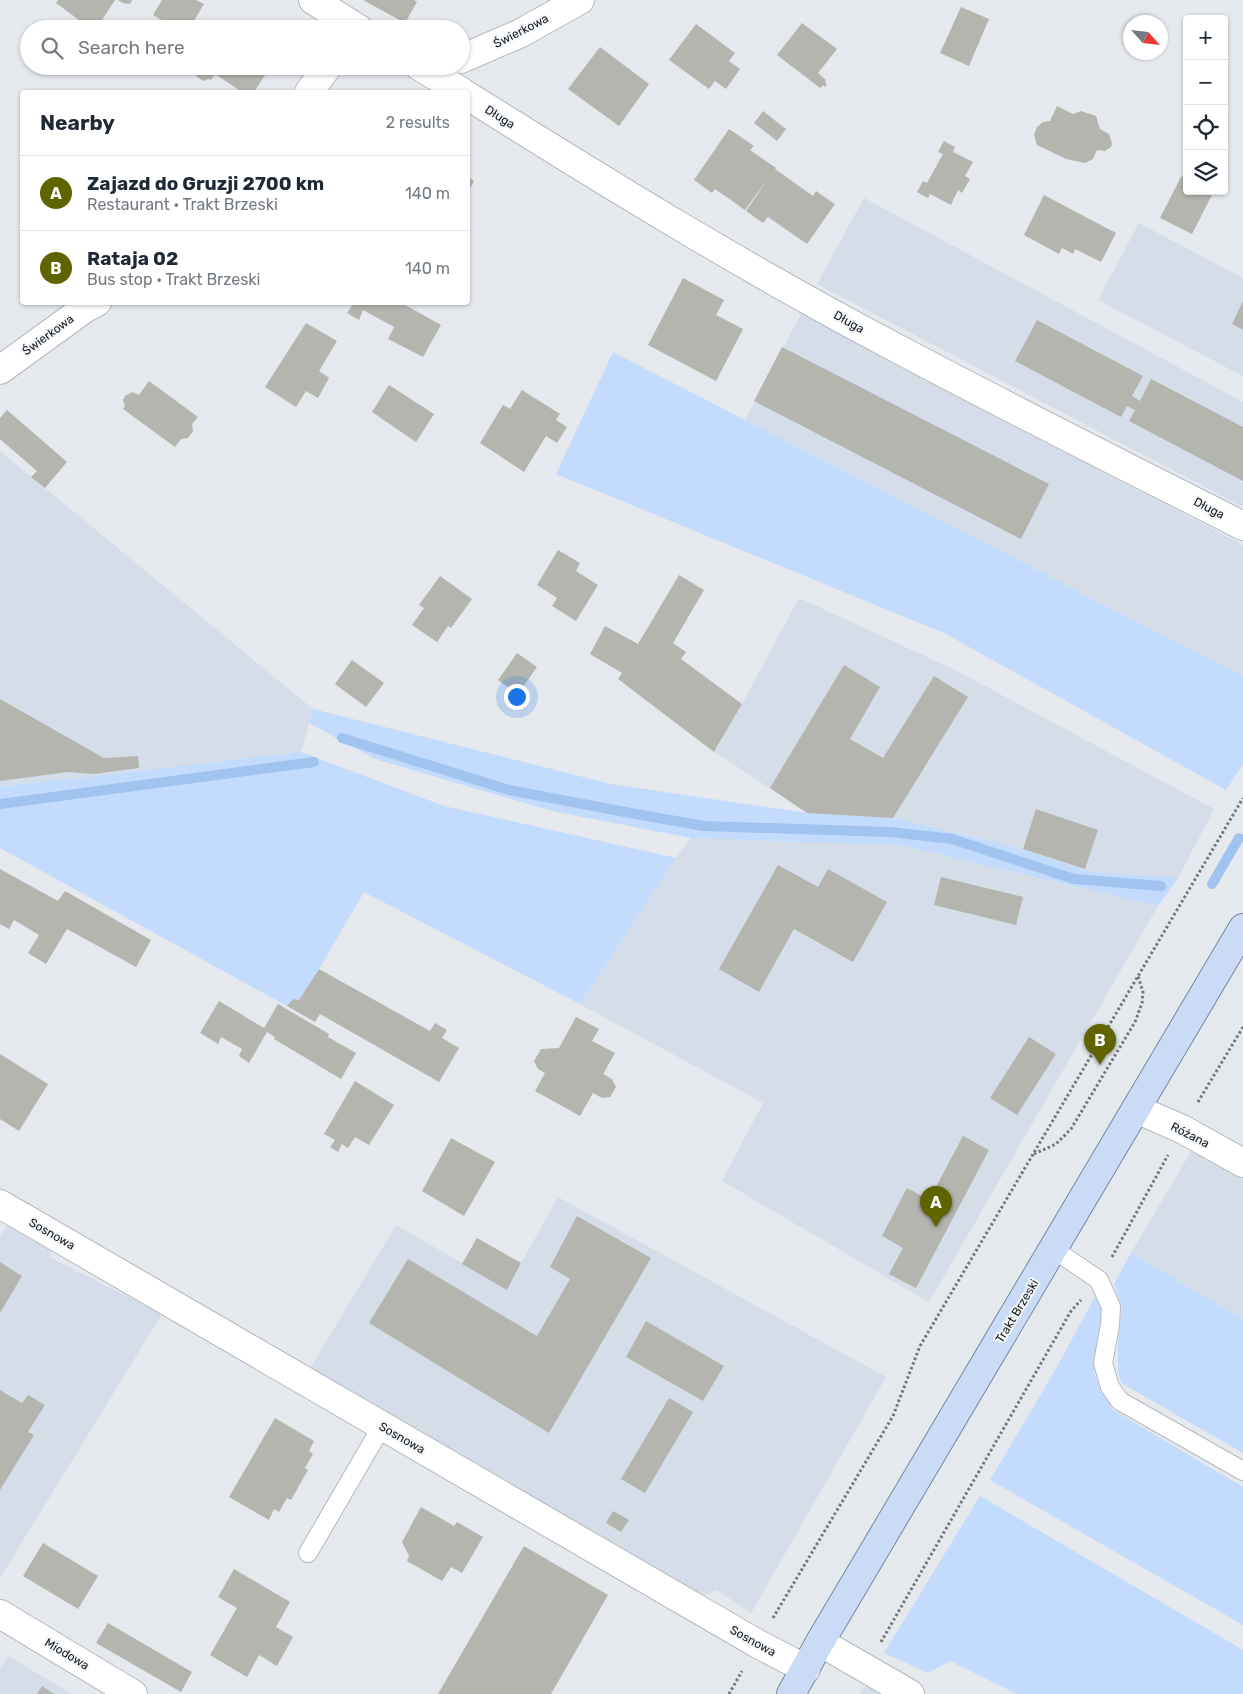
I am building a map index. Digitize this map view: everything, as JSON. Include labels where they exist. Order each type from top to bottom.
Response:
[{"type":"main road","name":"Trakt Brzeski","points":[[791,1694],[1243,928]]},
{"type":"street","points":[[313,0],[345,20]]},
{"type":"street","name":"Świerkowa","points":[[470,55],[521,33],[580,0]]},
{"type":"street","points":[[310,90],[321,75]]},
{"type":"street","points":[[441,75],[460,90]]},
{"type":"street","name":"Długa","points":[[470,97],[592,174],[705,241],[900,350],[1243,526]]},
{"type":"street","name":"Świerkowa","points":[[0,370],[91,305]]},
{"type":"street","name":"Różana","points":[[1136,1109],[1182,1129],[1243,1163]]},
{"type":"street","name":"Sosnowa","points":[[0,1204],[758,1644],[806,1669]]},
{"type":"street","name":"Miodowa","points":[[0,1614],[133,1694]]},
{"type":"street","points":[[820,1642],[910,1694]]},
{"type":"lane","points":[[1053,1249],[1099,1280],[1111,1307],[1104,1363],[1110,1387],[1120,1401],[1243,1471]]},
{"type":"lane","points":[[308,1552],[382,1426]]},
{"type":"path","points":[[758,1644],[893,1416],[920,1346],[1243,798]]},
{"type":"path","points":[[1033,1154],[1056,1144],[1072,1130],[1130,1031],[1142,1003],[1143,992],[1138,975]]},
{"type":"path","points":[[866,1668],[1071,1311],[1099,1280],[1182,1129],[1243,1028]]},
{"type":"shaded area","points":[[864,198],[1243,402],[1243,507],[817,284]]},
{"type":"shaded area","points":[[1139,223],[1243,278],[1243,376],[1098,300]]},
{"type":"shaded area","points":[[801,314],[1243,545],[1243,676],[745,420]]},
{"type":"shaded area","points":[[613,352],[1243,676],[1243,764],[1226,790],[944,633],[556,474]]},
{"type":"shaded area","points":[[0,451],[313,709],[301,752],[0,787]]},
{"type":"shaded area","points":[[799,598],[955,670],[1214,809],[1178,878],[1091,872],[1008,845],[893,818],[807,813],[715,752]]},
{"type":"shaded area","points":[[313,709],[611,784],[807,813],[893,818],[1008,845],[1091,872],[1178,878],[1158,906],[900,845],[691,838],[552,811],[375,759],[309,723]]},
{"type":"shaded area","points":[[301,752],[444,806],[676,858],[580,1004],[364,892],[299,1000],[293,999],[287,1006],[0,848],[0,787]]},
{"type":"shaded area","points":[[691,838],[900,845],[1158,906],[929,1302],[722,1181],[763,1103],[580,1004]]},
{"type":"shaded area","points":[[1196,1143],[1243,1171],[1243,1319],[1131,1253]]},
{"type":"shaded area","points":[[558,1197],[886,1377],[751,1613],[717,1590],[700,1597],[310,1369],[396,1225],[507,1289]]},
{"type":"shaded area","points":[[8,1224],[52,1250],[49,1257],[162,1314],[0,1578],[0,1236]]},
{"type":"shaded area","points":[[1131,1253],[1243,1319],[1243,1453],[1121,1383],[1118,1371],[1118,1338],[1122,1309],[1114,1284]]},
{"type":"shaded area","points":[[1097,1293],[1102,1311],[1094,1372],[1099,1386],[1113,1410],[1243,1487],[1243,1625],[990,1480],[1053,1374]]},
{"type":"shaded area","points":[[980,1496],[1243,1650],[1243,1694],[1017,1694],[950,1661],[928,1673],[884,1653]]},
{"type":"shaded area","points":[[8,1656],[72,1694],[0,1694],[0,1669]]},
{"type":"shaded area","points":[[867,1682],[889,1694],[860,1694]]},
{"type":"building","points":[[58,0],[115,0],[102,20],[79,20],[56,3]]},
{"type":"building","points":[[118,0],[132,0],[130,4]]},
{"type":"building","points":[[162,0],[196,0],[204,4],[194,20],[162,20],[153,15]]},
{"type":"building","points":[[363,0],[414,0],[417,2],[407,20],[400,20]]},
{"type":"building","points":[[961,7],[989,19],[969,66],[940,53]]},
{"type":"building","points":[[802,23],[837,49],[818,73],[826,80],[827,84],[825,87],[823,85],[820,88],[777,55]]},
{"type":"building","points":[[696,24],[735,53],[729,61],[740,69],[726,89],[715,81],[709,89],[669,60]]},
{"type":"building","points":[[600,47],[649,84],[619,126],[568,89]]},
{"type":"building","points":[[214,75],[211,80],[203,81],[196,76]]},
{"type":"building","points":[[216,75],[265,75],[255,90],[239,90]]},
{"type":"building","points":[[1057,106],[1073,114],[1081,111],[1096,116],[1100,129],[1109,134],[1111,147],[1105,151],[1097,150],[1093,159],[1085,163],[1066,159],[1037,145],[1034,135],[1037,127],[1043,122],[1050,121]]},
{"type":"building","points":[[763,111],[786,129],[777,141],[754,123]]},
{"type":"building","points":[[729,129],[754,146],[750,150],[813,196],[816,191],[835,204],[807,244],[768,217],[763,223],[746,211],[767,180],[745,210],[715,189],[712,193],[694,180]]},
{"type":"building","points":[[944,141],[955,147],[953,152],[973,162],[965,176],[970,179],[962,193],[958,190],[951,205],[930,194],[928,198],[917,192],[923,181],[927,183],[943,154],[938,152]]},
{"type":"building","points":[[1183,176],[1183,195],[1212,195],[1192,234],[1160,218]]},
{"type":"building","points":[[470,178],[474,181],[470,188]]},
{"type":"building","points":[[1044,195],[1116,233],[1101,262],[1075,249],[1073,254],[1062,248],[1059,254],[1024,235]]},
{"type":"building","points":[[683,278],[724,300],[716,315],[743,329],[716,381],[648,345]]},
{"type":"building","points":[[1243,301],[1243,330],[1232,324]]},
{"type":"building","points":[[352,305],[405,305],[441,325],[423,357],[388,339],[394,327],[363,310],[359,320],[347,313]]},
{"type":"building","points":[[1037,320],[1143,376],[1132,396],[1140,401],[1151,379],[1243,427],[1243,481],[1129,421],[1135,410],[1127,406],[1121,417],[1015,361]]},
{"type":"building","points":[[306,323],[337,341],[319,371],[329,378],[318,398],[306,391],[296,407],[265,387]]},
{"type":"building","points":[[782,347],[1049,484],[1021,539],[754,401]]},
{"type":"building","points":[[149,381],[198,417],[192,424],[193,431],[188,438],[181,439],[175,447],[123,409],[125,406],[123,400],[125,396],[132,392],[139,395]]},
{"type":"building","points":[[389,385],[434,414],[416,442],[372,412]]},
{"type":"building","points":[[522,390],[560,414],[556,420],[567,427],[557,443],[546,436],[524,472],[480,443],[503,405],[510,409]]},
{"type":"building","points":[[7,410],[67,462],[45,488],[31,477],[37,471],[0,439],[0,418]]},
{"type":"building","points":[[558,550],[580,563],[576,571],[598,585],[576,621],[552,606],[557,598],[537,585]]},
{"type":"building","points":[[679,575],[704,590],[673,643],[686,652],[681,659],[742,704],[714,752],[618,679],[622,673],[590,654],[605,626],[638,644]]},
{"type":"building","points":[[440,576],[472,599],[451,628],[448,626],[437,642],[412,625],[424,608],[419,605]]},
{"type":"building","points":[[517,653],[537,667],[518,694],[498,680]]},
{"type":"building","points":[[352,660],[384,683],[366,707],[335,684]]},
{"type":"building","points":[[844,665],[880,687],[850,739],[883,758],[934,676],[968,697],[893,818],[807,813],[770,788]]},
{"type":"building","points":[[0,699],[104,758],[138,756],[139,768],[94,774],[68,772],[0,781]]},
{"type":"building","points":[[1036,809],[1098,830],[1085,869],[1023,849]]},
{"type":"building","points":[[778,865],[818,887],[828,869],[887,902],[853,962],[794,929],[759,992],[719,969]]},
{"type":"building","points":[[0,869],[58,901],[65,891],[151,940],[136,967],[67,929],[46,964],[28,953],[39,935],[14,920],[9,929],[0,924]]},
{"type":"building","points":[[941,877],[1023,897],[1016,925],[934,905]]},
{"type":"building","points":[[319,969],[430,1031],[435,1023],[447,1030],[442,1038],[459,1048],[439,1082],[320,1014],[315,1022],[287,1006],[293,999],[299,1000]]},
{"type":"building","points":[[219,1001],[264,1028],[278,1004],[329,1034],[328,1037],[356,1053],[341,1079],[274,1039],[275,1037],[267,1032],[249,1063],[239,1056],[242,1049],[221,1037],[218,1044],[200,1033]]},
{"type":"building","points":[[576,1017],[599,1029],[592,1041],[615,1053],[603,1074],[612,1079],[616,1087],[610,1097],[602,1098],[593,1093],[580,1116],[535,1091],[545,1073],[538,1069],[534,1061],[541,1049],[559,1048]]},
{"type":"building","points":[[1029,1037],[1056,1054],[1017,1115],[990,1098]]},
{"type":"building","points":[[0,1054],[48,1084],[19,1131],[0,1119]]},
{"type":"building","points":[[355,1081],[394,1105],[369,1145],[355,1137],[348,1148],[342,1144],[338,1152],[330,1147],[335,1140],[324,1134]]},
{"type":"building","points":[[963,1136],[989,1150],[916,1288],[889,1274],[903,1248],[882,1236],[907,1188],[929,1200]]},
{"type":"building","points":[[451,1138],[495,1162],[464,1216],[422,1191]]},
{"type":"building","points":[[577,1216],[651,1258],[549,1433],[369,1323],[408,1259],[537,1336],[570,1279],[550,1267]]},
{"type":"building","points":[[477,1238],[521,1263],[507,1290],[462,1264]]},
{"type":"building","points":[[0,1262],[22,1276],[0,1313]]},
{"type":"building","points":[[646,1321],[724,1366],[703,1401],[626,1357]]},
{"type":"building","points":[[0,1390],[22,1403],[28,1395],[45,1405],[28,1432],[34,1435],[0,1490]]},
{"type":"building","points":[[669,1398],[693,1412],[645,1493],[621,1479]]},
{"type":"building","points":[[275,1418],[314,1441],[309,1451],[313,1454],[305,1468],[308,1470],[291,1500],[287,1498],[279,1512],[274,1509],[269,1520],[229,1497]]},
{"type":"building","points":[[421,1507],[454,1526],[457,1522],[483,1537],[462,1573],[451,1567],[442,1581],[407,1561],[409,1556],[402,1542]]},
{"type":"building","points":[[613,1511],[629,1520],[621,1532],[606,1523]]},
{"type":"building","points":[[43,1543],[98,1576],[78,1609],[23,1576]]},
{"type":"building","points":[[524,1546],[608,1595],[551,1694],[438,1694]]},
{"type":"building","points":[[234,1569],[290,1602],[276,1627],[293,1637],[277,1666],[259,1655],[247,1677],[210,1655],[237,1608],[218,1597]]},
{"type":"building","points":[[108,1623],[192,1672],[181,1692],[96,1643]]},
{"type":"building","points":[[42,1686],[54,1694],[37,1694]]},
{"type":"waterway","points":[[342,738],[509,790],[641,815],[704,826],[890,832],[952,839],[1074,879],[1161,886]]},
{"type":"waterway","points":[[0,804],[314,762]]},
{"type":"waterway","points":[[1212,884],[1239,838]]},
{"type":"place","name":"Rataja 02","points":[[1100,1065]]},
{"type":"place","name":"Zajazd do Gruzji 2700 km","points":[[936,1227]]}]
